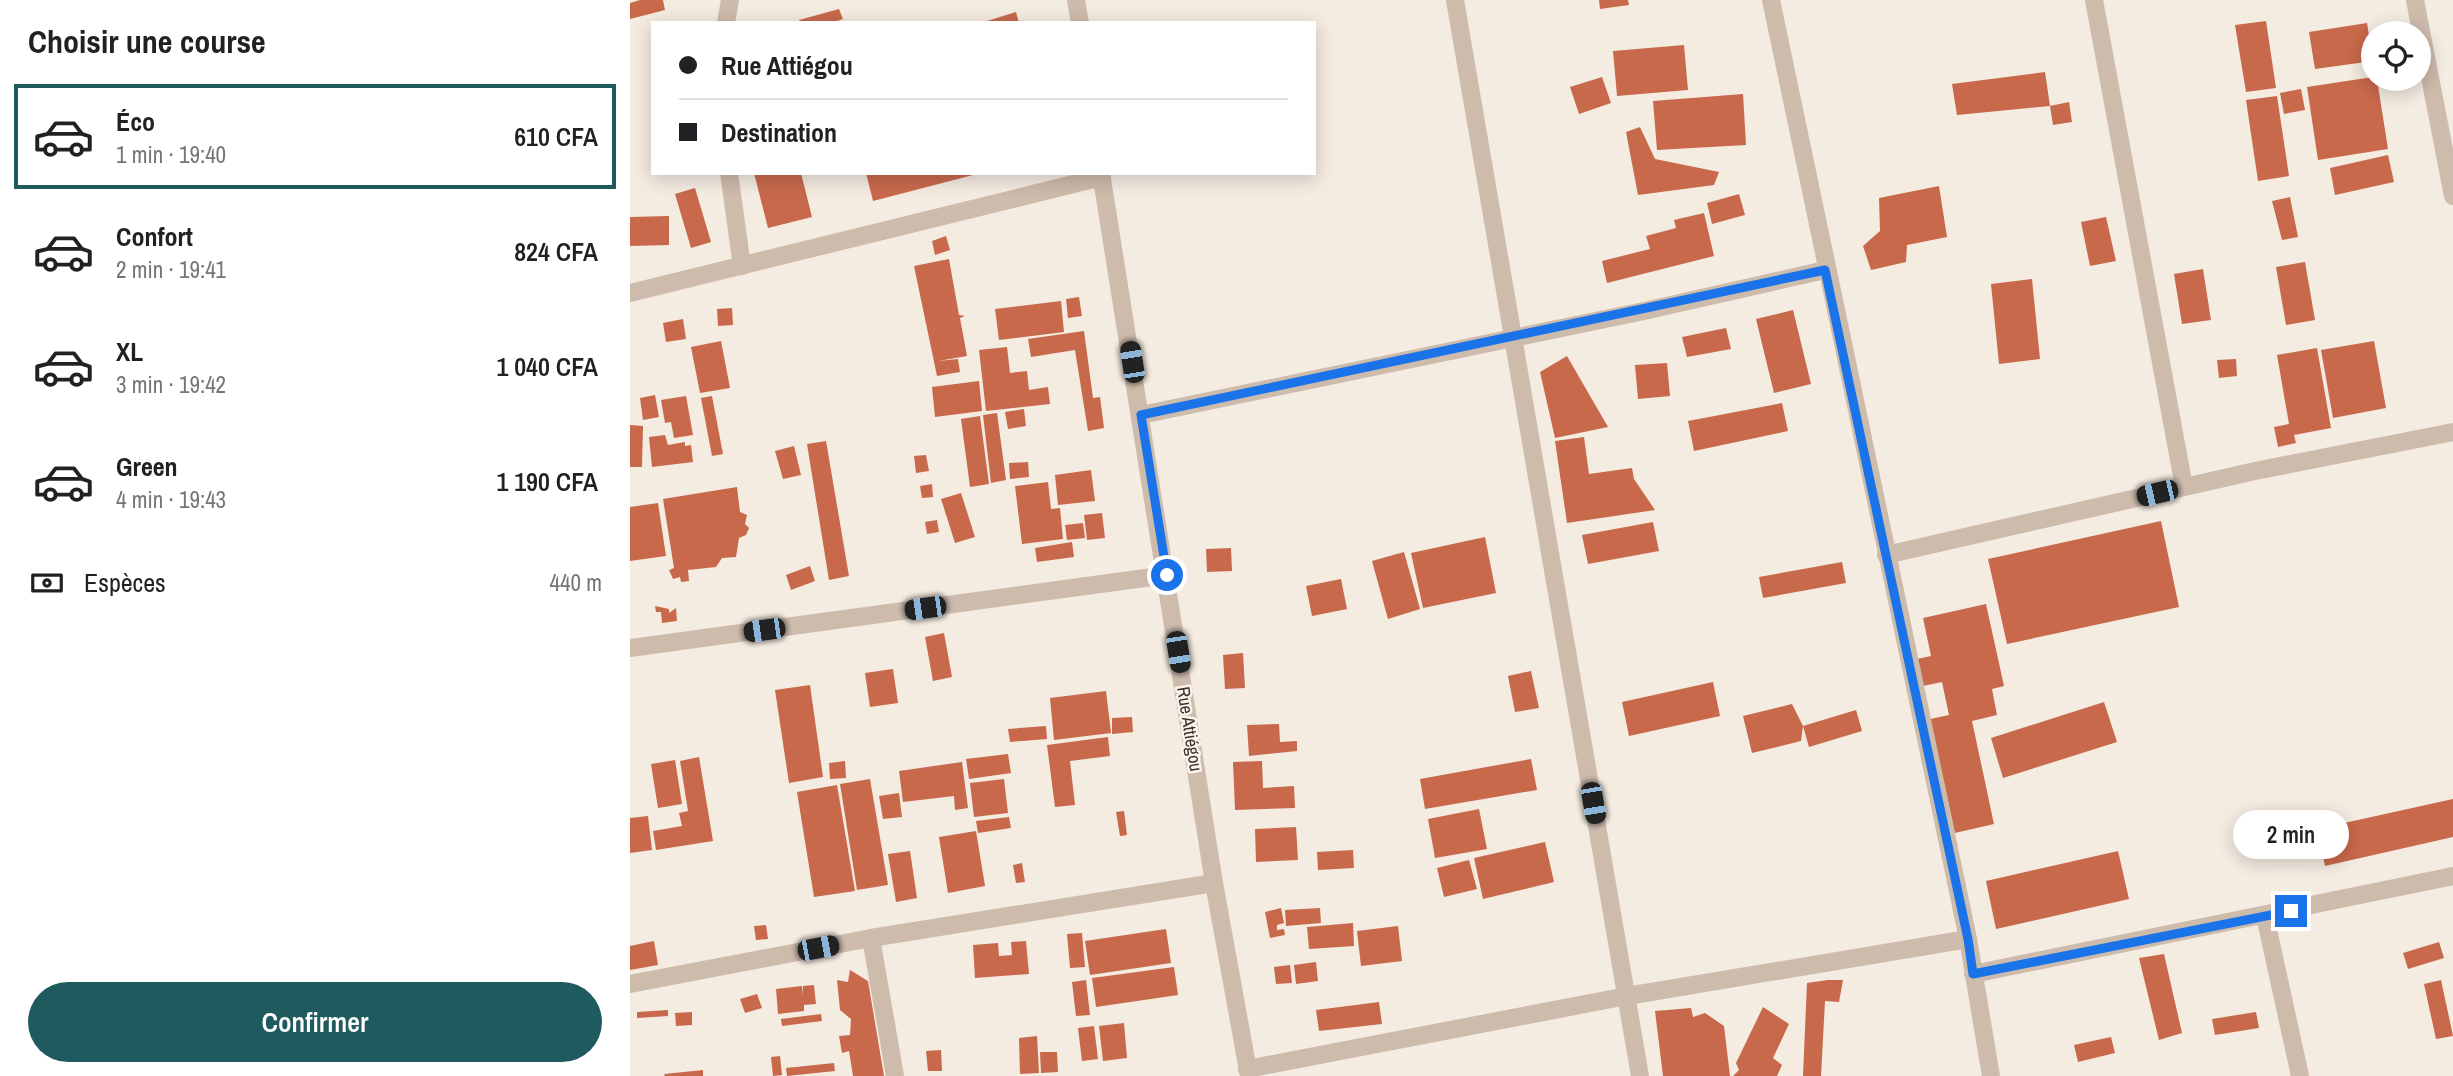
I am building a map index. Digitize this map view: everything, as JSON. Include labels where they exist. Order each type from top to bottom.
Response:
[{"type":"street","points":[[726,21],[730,0]]},
{"type":"street","points":[[1076,0],[1080,21]]},
{"type":"street","points":[[1455,0],[1640,1076]]},
{"type":"street","points":[[1771,0],[1825,270],[1968,939],[1991,1076]]},
{"type":"street","points":[[2094,0],[2184,487]]},
{"type":"street","points":[[2415,0],[2453,196]]},
{"type":"street","points":[[729,175],[742,266]]},
{"type":"street","points":[[630,293],[1102,175]]},
{"type":"street","name":"Rue Attiégou","points":[[1102,175],[1214,883],[1248,1072]]},
{"type":"street","points":[[1141,415],[1825,270]]},
{"type":"street","points":[[1886,555],[2184,487],[2453,432]]},
{"type":"street","points":[[630,648],[1167,575]]},
{"type":"street","points":[[1973,974],[2453,876]]},
{"type":"street","points":[[630,984],[872,938],[1214,883]]},
{"type":"street","points":[[2265,916],[2300,1076]]},
{"type":"street","points":[[872,938],[895,1076]]},
{"type":"street","points":[[1248,1072],[1627,996],[1968,939]]},
{"type":"building","points":[[663,0],[665,10],[630,19],[630,3]]},
{"type":"building","points":[[1599,0],[1628,0],[1629,5],[1600,9]]},
{"type":"building","points":[[839,9],[843,19],[837,21],[799,20]]},
{"type":"building","points":[[1016,12],[1018,21],[987,21]]},
{"type":"building","points":[[2266,21],[2276,88],[2246,92],[2235,25]]},
{"type":"building","points":[[2361,24],[2361,63],[2315,69],[2309,32]]},
{"type":"building","points":[[1684,45],[1688,90],[1617,96],[1613,51]]},
{"type":"building","points":[[2045,72],[2050,106],[1957,115],[1952,84]]},
{"type":"building","points":[[1602,77],[1611,103],[1579,114],[1570,87]]},
{"type":"building","points":[[2361,79],[2361,91],[2379,91],[2388,149],[2318,160],[2307,87]]},
{"type":"building","points":[[2301,89],[2305,110],[2284,114],[2280,93]]},
{"type":"building","points":[[1743,94],[1746,145],[1657,150],[1653,101]]},
{"type":"building","points":[[2277,96],[2289,176],[2258,181],[2246,100]]},
{"type":"building","points":[[2069,102],[2072,122],[2053,125],[2050,106]]},
{"type":"building","points":[[1640,127],[1655,159],[1719,172],[1714,185],[1638,195],[1626,132]]},
{"type":"building","points":[[2388,155],[2394,182],[2335,195],[2330,168]]},
{"type":"building","points":[[755,175],[802,175],[812,217],[768,228]]},
{"type":"building","points":[[866,175],[973,175],[873,201]]},
{"type":"building","points":[[1939,186],[1947,237],[1907,245],[1906,262],[1871,270],[1863,246],[1880,231],[1879,198]]},
{"type":"building","points":[[695,188],[711,242],[691,248],[675,194]]},
{"type":"building","points":[[1739,194],[1745,215],[1712,224],[1707,203]]},
{"type":"building","points":[[2290,197],[2298,237],[2282,240],[2272,201]]},
{"type":"building","points":[[1704,213],[1714,256],[1607,283],[1602,261],[1650,249],[1646,236],[1676,228],[1674,220]]},
{"type":"building","points":[[669,216],[669,245],[630,246],[630,217]]},
{"type":"building","points":[[2106,217],[2116,261],[2090,266],[2081,222]]},
{"type":"building","points":[[946,236],[950,250],[935,255],[932,241]]},
{"type":"building","points":[[949,259],[959,315],[965,316],[960,318],[967,356],[938,361],[958,359],[960,372],[937,376],[914,266]]},
{"type":"building","points":[[2305,262],[2315,320],[2286,325],[2276,267]]},
{"type":"building","points":[[2203,269],[2211,320],[2182,324],[2174,274]]},
{"type":"building","points":[[2032,279],[2040,359],[1999,364],[1991,284]]},
{"type":"building","points":[[1079,297],[1082,316],[1068,318],[1066,299]]},
{"type":"building","points":[[1061,301],[1064,332],[999,340],[995,309]]},
{"type":"building","points":[[732,308],[733,325],[718,326],[717,309]]},
{"type":"building","points":[[1793,310],[1811,384],[1774,393],[1756,319]]},
{"type":"building","points":[[683,319],[686,339],[666,342],[663,323]]},
{"type":"building","points":[[1726,328],[1731,349],[1687,357],[1682,337]]},
{"type":"building","points":[[1084,331],[1093,398],[1100,397],[1104,428],[1088,431],[1075,350],[1031,357],[1028,339]]},
{"type":"building","points":[[721,341],[730,388],[700,393],[691,347]]},
{"type":"building","points":[[2374,341],[2386,408],[2333,418],[2321,350]]},
{"type":"building","points":[[1007,347],[1010,373],[1027,371],[1029,390],[1048,387],[1050,404],[986,411],[979,350]]},
{"type":"building","points":[[2317,348],[2331,428],[2294,435],[2296,443],[2278,447],[2274,427],[2289,424],[2277,355]]},
{"type":"building","points":[[1567,356],[1608,427],[1555,438],[1540,372]]},
{"type":"building","points":[[2236,359],[2237,376],[2219,378],[2217,360]]},
{"type":"building","points":[[1667,363],[1670,396],[1638,399],[1635,365]]},
{"type":"building","points":[[979,381],[982,411],[935,417],[932,387]]},
{"type":"building","points":[[655,395],[659,417],[643,420],[640,398]]},
{"type":"building","points":[[686,396],[693,435],[674,438],[671,422],[665,423],[661,400]]},
{"type":"building","points":[[712,396],[723,454],[712,456],[701,398]]},
{"type":"building","points":[[1782,403],[1788,431],[1694,451],[1688,421]]},
{"type":"building","points":[[1024,409],[1026,426],[1008,429],[1005,412]]},
{"type":"building","points":[[997,413],[1006,480],[991,483],[983,415]]},
{"type":"building","points":[[980,416],[989,484],[970,487],[961,419]]},
{"type":"building","points":[[630,425],[643,426],[642,467],[630,467]]},
{"type":"building","points":[[665,435],[668,445],[685,442],[685,446],[691,445],[693,462],[652,467],[649,437]]},
{"type":"building","points":[[1584,437],[1589,474],[1632,468],[1634,479],[1655,510],[1567,523],[1555,441]]},
{"type":"building","points":[[826,441],[849,576],[829,580],[807,444]]},
{"type":"building","points":[[794,446],[801,475],[783,479],[775,451]]},
{"type":"building","points":[[926,455],[929,471],[916,473],[914,456]]},
{"type":"building","points":[[1028,462],[1029,477],[1010,479],[1009,463]]},
{"type":"building","points":[[1091,470],[1095,501],[1058,505],[1055,475]]},
{"type":"building","points":[[1048,482],[1051,509],[1060,508],[1063,539],[1022,544],[1015,486]]},
{"type":"building","points":[[932,484],[933,497],[922,498],[920,486]]},
{"type":"building","points":[[737,487],[740,512],[747,515],[745,524],[749,528],[746,535],[739,538],[736,557],[722,558],[716,567],[688,570],[689,581],[681,582],[680,577],[673,579],[669,570],[674,568],[663,499]]},
{"type":"building","points":[[961,493],[975,537],[955,543],[941,499]]},
{"type":"building","points":[[658,503],[666,556],[630,561],[630,507]]},
{"type":"building","points":[[1102,513],[1105,538],[1087,540],[1084,515]]},
{"type":"building","points":[[937,520],[939,532],[927,534],[925,522]]},
{"type":"building","points":[[2161,521],[2179,607],[2007,644],[1988,559]]},
{"type":"building","points":[[1653,522],[1659,551],[1588,564],[1582,535]]},
{"type":"building","points":[[1083,523],[1085,538],[1067,540],[1065,525]]},
{"type":"building","points":[[1485,537],[1496,593],[1423,608],[1411,553]]},
{"type":"building","points":[[1072,542],[1074,557],[1037,562],[1035,548]]},
{"type":"building","points":[[1231,548],[1232,571],[1207,572],[1206,549]]},
{"type":"building","points":[[1404,552],[1420,609],[1388,619],[1372,561]]},
{"type":"building","points":[[1842,562],[1846,583],[1763,598],[1759,577]]},
{"type":"building","points":[[810,566],[815,581],[791,590],[786,575]]},
{"type":"building","points":[[1341,579],[1347,609],[1312,616],[1306,586]]},
{"type":"building","points":[[1986,604],[2004,686],[1992,689],[1997,715],[1972,721],[1994,824],[1955,833],[1930,719],[1949,715],[1942,682],[1923,686],[1917,659],[1931,656],[1923,618]]},
{"type":"building","points":[[655,606],[669,609],[669,613],[676,608],[677,621],[662,623],[661,612],[656,612]]},
{"type":"building","points":[[944,633],[952,677],[933,681],[925,637]]},
{"type":"building","points":[[1243,653],[1245,688],[1225,689],[1223,655]]},
{"type":"building","points":[[893,669],[898,703],[870,707],[865,673]]},
{"type":"building","points":[[1531,671],[1539,708],[1515,712],[1508,676]]},
{"type":"building","points":[[1713,682],[1720,716],[1629,736],[1622,702]]},
{"type":"building","points":[[810,685],[823,777],[789,783],[775,690]]},
{"type":"building","points":[[1106,691],[1111,733],[1054,740],[1050,698]]},
{"type":"building","points":[[2104,702],[2117,742],[2003,778],[1991,738]]},
{"type":"building","points":[[1792,704],[1803,726],[1801,741],[1752,753],[1743,716]]},
{"type":"building","points":[[1856,710],[1862,731],[1809,747],[1803,726]]},
{"type":"building","points":[[1132,717],[1133,732],[1112,734],[1112,718]]},
{"type":"building","points":[[1279,724],[1280,742],[1297,741],[1297,751],[1249,756],[1247,725]]},
{"type":"building","points":[[1046,726],[1047,739],[1010,742],[1008,729]]},
{"type":"building","points":[[1108,737],[1110,756],[1070,761],[1075,805],[1055,807],[1047,745]]},
{"type":"building","points":[[1008,754],[1011,773],[969,779],[966,759]]},
{"type":"building","points":[[699,757],[713,841],[656,850],[653,831],[682,826],[679,813],[688,811],[680,761]]},
{"type":"building","points":[[1531,759],[1537,790],[1425,809],[1420,779]]},
{"type":"building","points":[[675,760],[682,804],[658,808],[651,764]]},
{"type":"building","points":[[845,761],[846,778],[830,779],[829,763]]},
{"type":"building","points":[[1262,761],[1263,788],[1294,786],[1295,808],[1235,810],[1233,762]]},
{"type":"building","points":[[962,762],[968,808],[955,810],[954,796],[903,802],[899,771]]},
{"type":"building","points":[[870,779],[888,885],[857,890],[840,784]]},
{"type":"building","points":[[1004,779],[1008,813],[974,817],[970,783]]},
{"type":"building","points":[[837,785],[855,891],[814,897],[797,792]]},
{"type":"building","points":[[899,793],[902,817],[883,819],[879,796]]},
{"type":"building","points":[[2453,799],[2453,837],[2325,866],[2317,829]]},
{"type":"building","points":[[1479,809],[1487,849],[1435,858],[1428,819]]},
{"type":"building","points":[[1124,811],[1127,835],[1120,836],[1116,812]]},
{"type":"building","points":[[648,816],[652,850],[630,853],[630,818]]},
{"type":"building","points":[[1009,817],[1011,828],[978,833],[976,821]]},
{"type":"building","points":[[1296,827],[1298,860],[1256,862],[1255,829]]},
{"type":"building","points":[[976,831],[985,886],[948,893],[939,837]]},
{"type":"building","points":[[1545,842],[1554,882],[1483,899],[1474,858]]},
{"type":"building","points":[[1353,850],[1354,868],[1318,870],[1317,852]]},
{"type":"building","points":[[910,851],[917,898],[896,902],[888,854]]},
{"type":"building","points":[[2118,851],[2129,899],[1996,929],[1986,881]]},
{"type":"building","points":[[1469,860],[1477,889],[1444,897],[1437,868]]},
{"type":"building","points":[[1022,863],[1025,882],[1016,883],[1013,865]]},
{"type":"building","points":[[1281,908],[1284,923],[1277,925],[1277,930],[1284,929],[1285,935],[1270,938],[1265,912]]},
{"type":"building","points":[[1320,908],[1321,923],[1286,926],[1285,910]]},
{"type":"building","points":[[1353,923],[1354,946],[1309,949],[1307,927]]},
{"type":"building","points":[[766,925],[768,939],[756,940],[754,926]]},
{"type":"building","points":[[1398,926],[1402,961],[1361,966],[1357,931]]},
{"type":"building","points":[[1166,929],[1171,963],[1090,975],[1085,941]]},
{"type":"building","points":[[1082,933],[1085,967],[1070,968],[1067,934]]},
{"type":"building","points":[[654,941],[658,965],[630,970],[630,946]]},
{"type":"building","points":[[1026,941],[1029,974],[975,978],[973,945],[998,943],[999,956],[1012,955],[1011,942]]},
{"type":"building","points":[[2439,942],[2444,958],[2408,969],[2403,953]]},
{"type":"building","points":[[2164,954],[2182,1033],[2159,1040],[2139,958]]},
{"type":"building","points":[[1316,962],[1318,981],[1296,984],[1294,965]]},
{"type":"building","points":[[1290,965],[1292,983],[1276,984],[1274,967]]},
{"type":"building","points":[[1174,967],[1178,995],[1096,1007],[1092,978]]},
{"type":"building","points":[[850,970],[868,981],[884,1076],[853,1076],[849,1051],[842,1053],[839,1036],[850,1035],[851,1019],[840,1010],[837,980],[848,982]]},
{"type":"building","points":[[1086,980],[1090,1015],[1076,1016],[1072,982]]},
{"type":"building","points":[[1843,980],[1839,1002],[1825,1001],[1821,1076],[1803,1076],[1807,983]]},
{"type":"building","points":[[2441,980],[2453,1036],[2436,1039],[2424,984]]},
{"type":"building","points":[[814,985],[816,1004],[804,1005],[804,1011],[778,1014],[776,989],[802,986],[803,996],[803,986]]},
{"type":"building","points":[[757,994],[762,1008],[745,1013],[740,999]]},
{"type":"building","points":[[1379,1002],[1382,1024],[1319,1031],[1316,1010]]},
{"type":"building","points":[[1763,1007],[1789,1024],[1773,1058],[1782,1065],[1777,1076],[1733,1076],[1739,1070],[1736,1063]]},
{"type":"building","points":[[1691,1008],[1693,1017],[1705,1013],[1724,1026],[1730,1076],[1663,1076],[1655,1011]]},
{"type":"building","points":[[668,1010],[668,1016],[637,1018],[637,1012]]},
{"type":"building","points":[[692,1012],[692,1025],[676,1026],[675,1013]]},
{"type":"building","points":[[2256,1012],[2259,1028],[2215,1035],[2212,1019]]},
{"type":"building","points":[[821,1014],[822,1021],[782,1026],[781,1019]]},
{"type":"building","points":[[1124,1023],[1127,1058],[1103,1061],[1099,1026]]},
{"type":"building","points":[[1094,1026],[1098,1059],[1082,1061],[1078,1028]]},
{"type":"building","points":[[1037,1036],[1039,1073],[1020,1074],[1019,1038]]},
{"type":"building","points":[[2111,1037],[2115,1053],[2078,1062],[2074,1045]]},
{"type":"building","points":[[941,1050],[942,1071],[928,1071],[926,1051]]},
{"type":"building","points":[[1040,1052],[1057,1052],[1058,1072],[1041,1073]]},
{"type":"building","points":[[780,1056],[782,1075],[773,1076],[771,1057]]},
{"type":"building","points":[[834,1063],[835,1071],[787,1076],[786,1068]]},
{"type":"building","points":[[703,1070],[703,1076],[664,1074]]},
{"type":"route","points":[[1167,575],[1141,415],[1644,311],[1825,270],[1968,939],[1973,974],[2291,911]]}]
